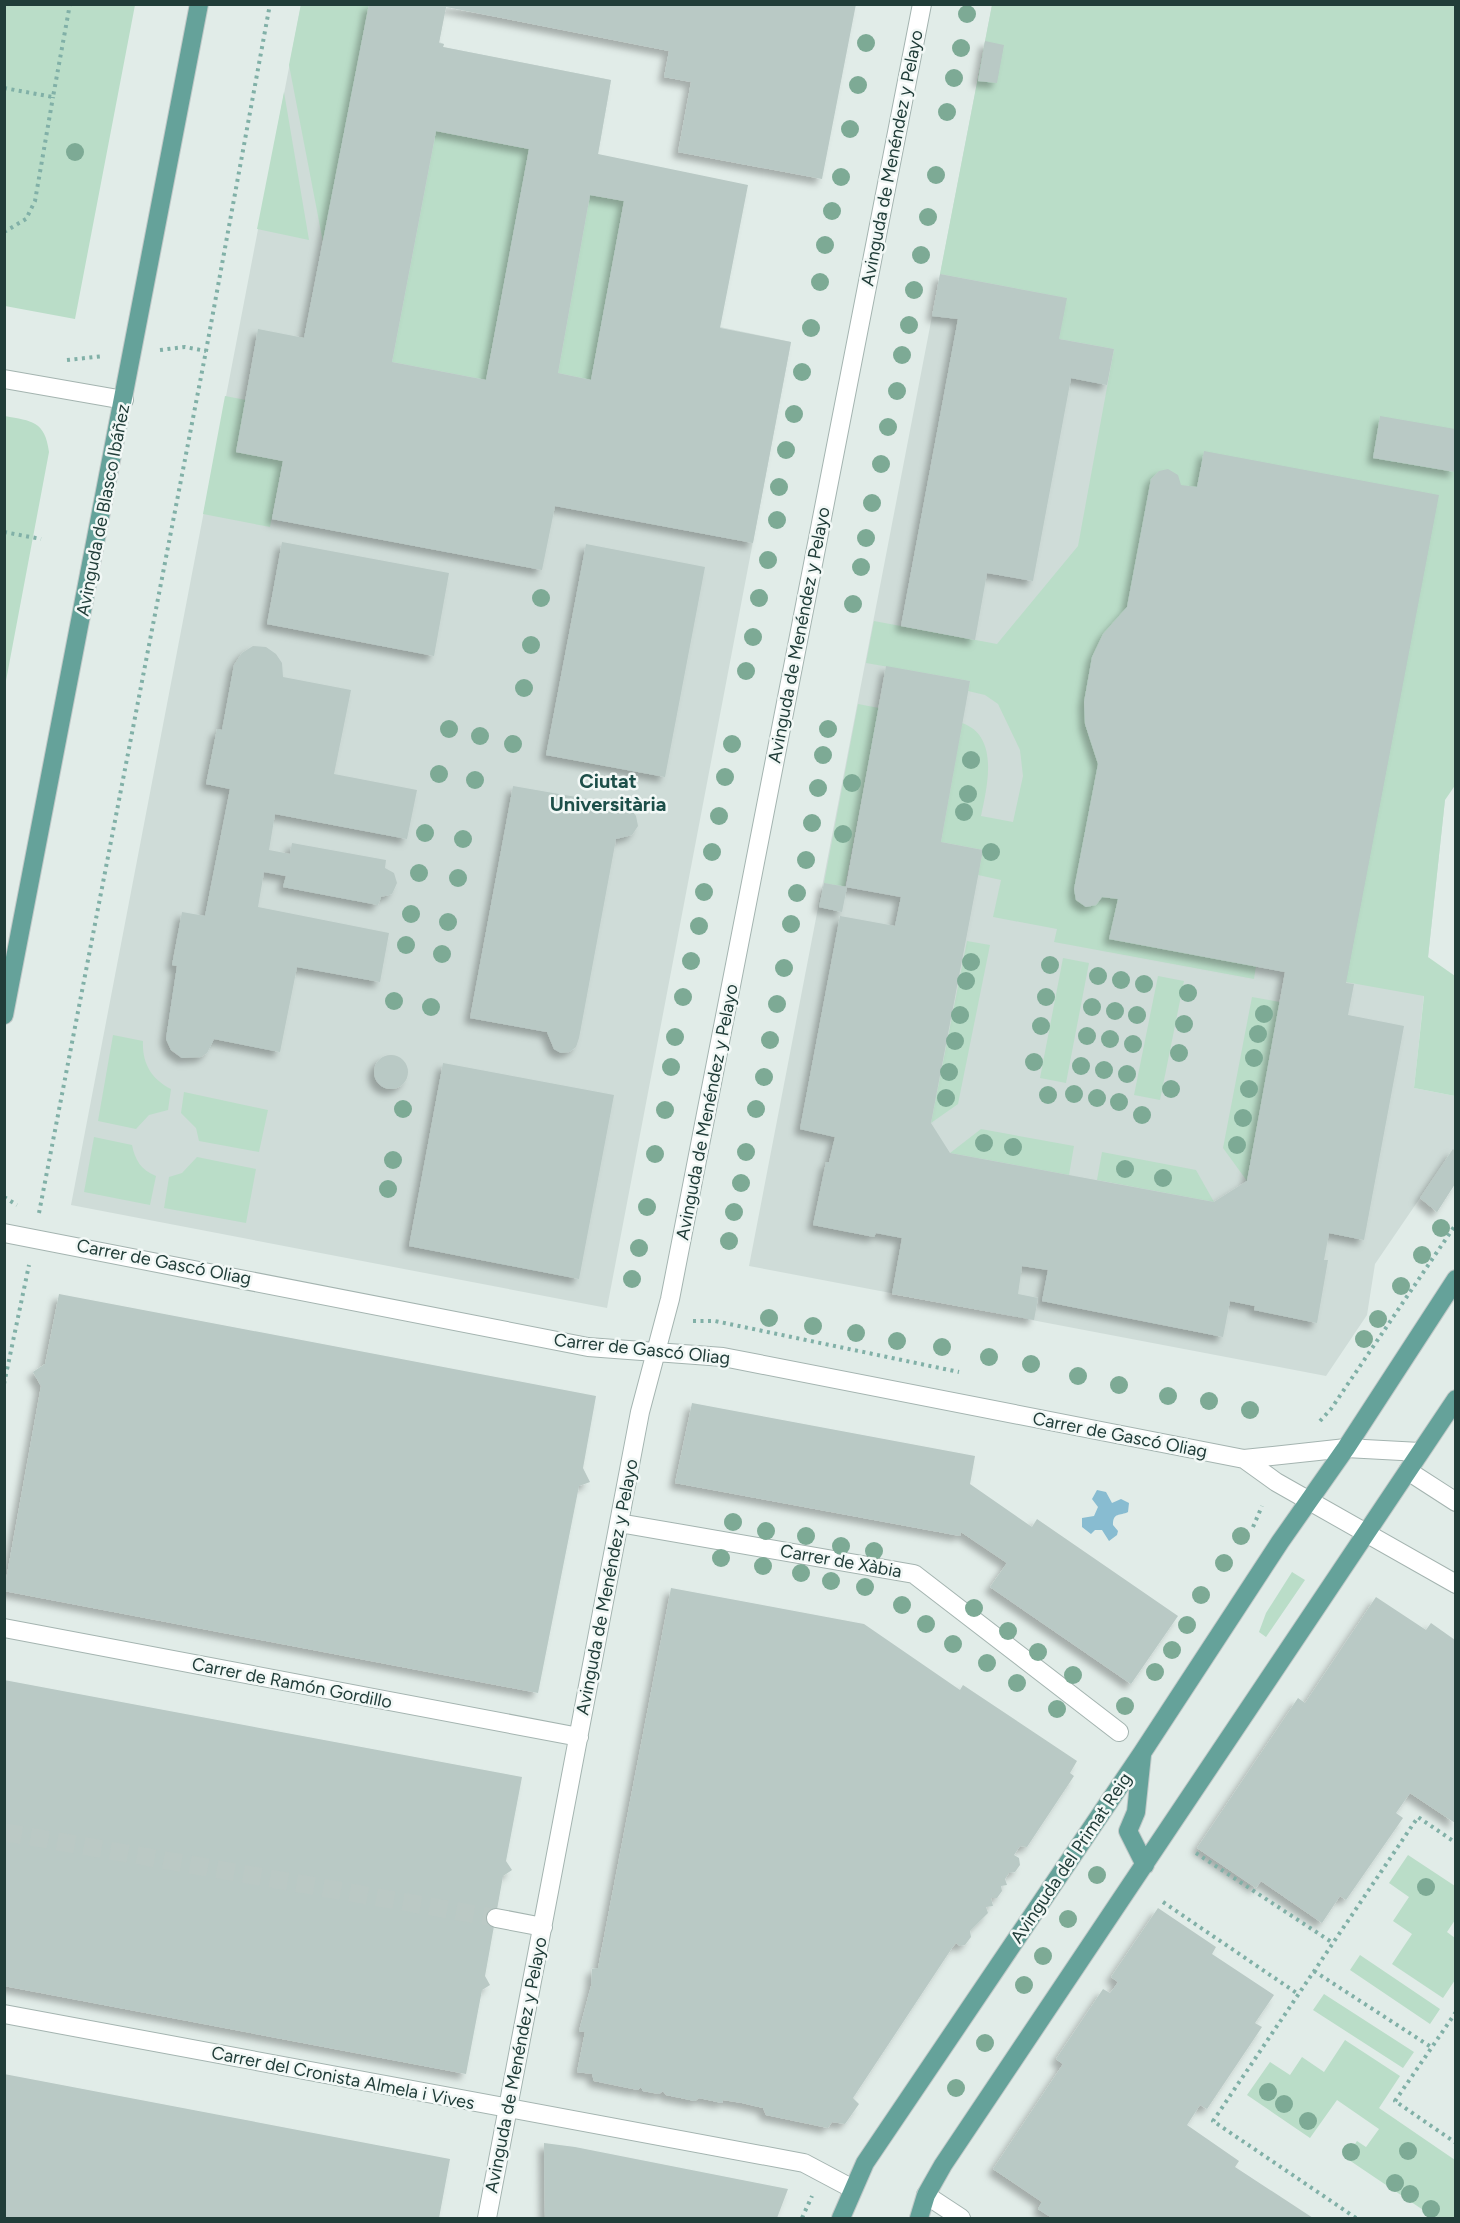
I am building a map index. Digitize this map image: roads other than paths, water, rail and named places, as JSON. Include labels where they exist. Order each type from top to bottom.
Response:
[{"type":"main road","name":"Avinguda de Blasco Ibáñez","points":[[4,1015],[199,4]]},
{"type":"main road","name":"Avinguda del Primat Reig","points":[[841,2218],[865,2163],[1346,1448],[1455,1279]]},
{"type":"main road","points":[[919,2218],[926,2195],[943,2165],[1455,1399]]},
{"type":"main road","points":[[1142,1753],[1136,1812],[1128,1831],[1145,1865]]},
{"type":"street","name":"Avinguda de Menéndez y Pelayo","points":[[487,2218],[619,1523],[655,1351],[670,1299],[922,4]]},
{"type":"street","points":[[4,379],[124,400]]},
{"type":"street","name":"Carrer de Gascó Oliag","points":[[4,1233],[34,1237],[588,1347],[723,1357],[1244,1459],[1346,1448]]},
{"type":"street","points":[[1346,1448],[1420,1452]]},
{"type":"street","name":"Carrer de Gascó Oliag","points":[[1244,1459],[1309,1501]]},
{"type":"street","points":[[1408,1471],[1455,1502]]},
{"type":"street","points":[[1309,1501],[1455,1584]]},
{"type":"street","name":"Carrer de Xàbia","points":[[619,1523],[914,1574],[1119,1732]]},
{"type":"street","name":"Carrer de Ramón Gordillo","points":[[4,1628],[579,1737]]},
{"type":"street","points":[[496,1918],[543,1927]]},
{"type":"street","name":"Carrer del Cronista Almela i Vives","points":[[4,2014],[804,2163],[853,2189]]},
{"type":"street","points":[[926,2195],[962,2218]]},
{"type":"water","points":[[1097,1490],[1106,1492],[1112,1503],[1121,1499],[1129,1503],[1128,1512],[1114,1518],[1113,1525],[1118,1531],[1117,1535],[1109,1541],[1102,1530],[1095,1530],[1091,1534],[1082,1527],[1082,1518],[1094,1516],[1098,1507],[1092,1499]]},
{"type":"tunnel","points":[[4,1832],[496,1918]]},
{"type":"district","name":"Ciutat Universitària","points":[[608,792]]}]
